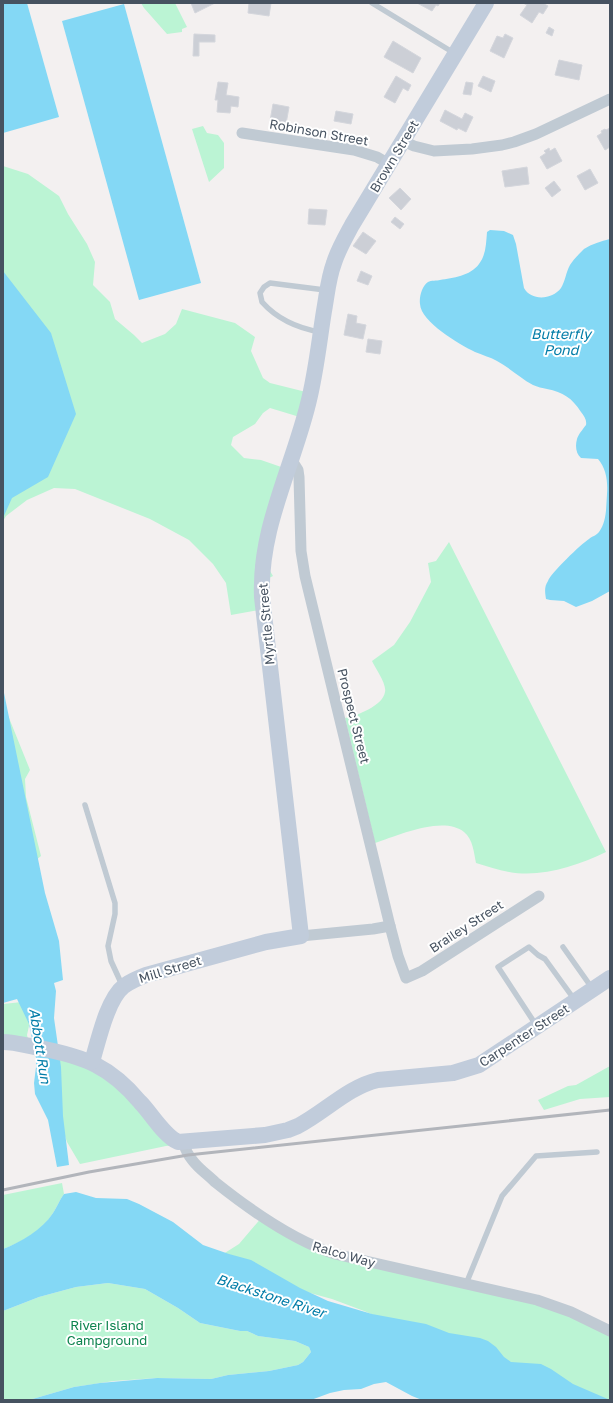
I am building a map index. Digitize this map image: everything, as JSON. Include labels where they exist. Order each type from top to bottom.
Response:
[{"type":"street","name":"Brown Street","points":[[322,325],[327,290],[333,264],[341,245],[486,3]]},
{"type":"street","points":[[403,141],[414,146],[434,151],[472,149],[502,145],[536,134],[610,99]]},
{"type":"street","name":"Robinson Street","points":[[242,133],[354,150],[377,157],[389,164]]},
{"type":"street","name":"Myrtle Street","points":[[301,936],[261,581],[268,530],[312,387],[322,325]]},
{"type":"street","name":"Prospect Street","points":[[291,459],[298,470],[299,478],[301,550],[305,576],[390,926],[406,978]]},
{"type":"street","name":"Brailey Street","points":[[406,978],[422,971],[539,896]]},
{"type":"street","name":"Mill Street","points":[[92,1062],[108,1010],[113,999],[123,987],[135,979],[266,942],[301,936],[390,926]]},
{"type":"street","name":"Carpenter Street","points":[[183,1142],[265,1135],[288,1130],[306,1122],[362,1084],[378,1080],[453,1074],[463,1071],[487,1061],[610,978]]},
{"type":"street","points":[[10,1043],[66,1053],[92,1062],[124,1085],[173,1140],[183,1142]]},
{"type":"street","name":"Ralco Way","points":[[183,1142],[185,1150],[192,1161],[229,1193],[286,1231],[309,1244],[335,1254],[548,1304],[577,1314],[610,1330]]},
{"type":"lane","points":[[372,3],[456,54]]},
{"type":"lane","points":[[322,325],[302,329],[280,318],[262,302],[260,293],[264,287],[270,283],[327,290]]},
{"type":"lane","points":[[85,805],[115,904],[115,914],[108,946],[111,961],[123,987]]},
{"type":"lane","points":[[538,1027],[498,967],[528,947],[545,959],[575,1002]]},
{"type":"lane","points":[[564,947],[593,989]]},
{"type":"lane","points":[[466,1284],[502,1196],[536,1156],[597,1152]]},
{"type":"green space","points":[[141,3],[175,3],[187,27],[182,29],[182,32],[167,34]]},
{"type":"green space","points":[[203,126],[207,133],[218,135],[224,143],[224,168],[209,182],[192,129]]},
{"type":"green space","points":[[3,166],[28,174],[59,196],[68,214],[87,244],[95,262],[93,285],[110,302],[115,319],[142,343],[165,334],[176,324],[182,309],[235,323],[255,337],[251,351],[263,378],[270,383],[310,393],[303,418],[270,408],[263,413],[255,424],[233,437],[231,445],[244,458],[261,460],[287,469],[267,566],[273,576],[265,580],[265,609],[231,615],[226,583],[213,564],[189,540],[150,519],[75,489],[54,488],[27,500],[6,516],[3,521]]},
{"type":"green space","points":[[449,542],[606,852],[559,870],[521,873],[505,871],[476,863],[473,846],[469,838],[464,832],[455,827],[432,826],[420,828],[375,843],[345,718],[368,710],[383,697],[385,692],[384,685],[372,661],[394,645],[410,622],[431,582],[428,563],[436,561]]},
{"type":"green space","points":[[5,708],[30,770],[25,779],[26,797],[41,856],[36,860]]},
{"type":"green space","points":[[22,1002],[30,1021],[27,1035],[30,1048],[3,1048],[3,1004]]},
{"type":"green space","points":[[57,1056],[90,1062],[178,1145],[166,1146],[80,1164],[67,1142],[61,1124]]},
{"type":"green space","points":[[610,1066],[610,1097],[580,1099],[544,1110],[538,1100],[568,1086],[576,1085]]},
{"type":"green space","points":[[62,1183],[64,1194],[54,1211],[43,1225],[31,1235],[3,1249],[3,1195]]},
{"type":"green space","points":[[262,1217],[322,1252],[521,1298],[610,1331],[610,1400],[580,1400],[364,1311],[332,1299],[310,1293],[220,1256],[239,1244]]},
{"type":"green space","name":"River Island Campground","points":[[108,1283],[145,1289],[200,1323],[247,1331],[258,1336],[295,1341],[309,1347],[311,1352],[303,1362],[298,1365],[269,1371],[228,1375],[211,1379],[157,1378],[114,1381],[74,1387],[29,1400],[3,1400],[3,1311],[39,1297],[76,1287]]},
{"type":"water","points":[[3,3],[27,3],[59,117],[3,133]]},
{"type":"water","points":[[124,4],[201,283],[139,300],[62,21]]},
{"type":"water","name":"Butterfly Pond","points":[[490,230],[504,231],[513,235],[524,288],[531,295],[536,297],[547,297],[557,292],[564,283],[570,265],[584,249],[610,239],[610,591],[592,601],[576,607],[564,601],[546,599],[545,590],[550,577],[580,547],[598,533],[602,528],[605,519],[607,484],[603,466],[598,459],[581,458],[576,450],[578,437],[586,425],[585,418],[578,407],[567,396],[553,390],[533,385],[497,361],[475,352],[442,332],[427,318],[422,311],[420,304],[421,292],[428,282],[461,276],[471,271],[479,264],[485,249],[487,232]]},
{"type":"water","points":[[3,271],[51,333],[76,414],[48,477],[12,498],[3,518]]},
{"type":"water","name":"Abbott Run","points":[[3,688],[45,893],[59,941],[63,980],[54,983],[56,991],[54,1018],[61,1067],[63,1116],[69,1165],[57,1167],[48,1120],[35,1094],[34,1083],[36,1058],[29,1024],[17,999],[3,1003]]},
{"type":"water","name":"Blackstone River","points":[[76,1192],[96,1198],[127,1199],[173,1222],[203,1245],[251,1260],[300,1288],[328,1301],[372,1314],[426,1324],[449,1333],[480,1338],[488,1341],[496,1347],[504,1357],[511,1362],[541,1364],[573,1384],[610,1400],[422,1400],[386,1382],[374,1384],[361,1389],[330,1393],[311,1400],[29,1400],[74,1387],[100,1383],[157,1378],[211,1379],[228,1375],[269,1371],[298,1365],[303,1362],[311,1352],[309,1347],[295,1341],[258,1336],[247,1331],[200,1323],[145,1289],[108,1283],[76,1287],[39,1297],[3,1311],[3,1249],[17,1243],[37,1230],[54,1211],[64,1194]]},
{"type":"building","points":[[191,3],[215,3],[195,13]]},
{"type":"building","points":[[249,3],[271,3],[269,16],[248,13]]},
{"type":"building","points":[[417,3],[440,3],[438,6],[436,5],[432,11]]},
{"type":"building","points":[[523,3],[543,3],[548,6],[543,14],[539,12],[532,23],[520,15],[527,5]]},
{"type":"building","points":[[549,27],[554,30],[552,36],[546,33]]},
{"type":"building","points":[[194,34],[215,35],[215,42],[199,42],[199,56],[193,56]]},
{"type":"building","points":[[505,34],[513,38],[504,58],[490,51],[497,36],[503,38]]},
{"type":"building","points":[[393,41],[421,58],[413,73],[384,57]]},
{"type":"building","points":[[559,60],[582,65],[579,80],[555,75]]},
{"type":"building","points":[[396,76],[411,85],[408,91],[403,88],[395,103],[384,97]]},
{"type":"building","points":[[483,76],[495,81],[491,92],[478,86]]},
{"type":"building","points":[[218,82],[228,83],[226,95],[239,97],[238,107],[231,106],[230,113],[217,112],[218,100],[215,100]]},
{"type":"building","points":[[466,82],[473,83],[471,95],[463,94]]},
{"type":"building","points":[[273,104],[289,107],[286,124],[270,121]]},
{"type":"building","points":[[445,110],[462,119],[465,113],[473,117],[466,132],[458,128],[457,130],[440,121]]},
{"type":"building","points":[[336,111],[353,114],[351,124],[334,121]]},
{"type":"building","points":[[610,128],[610,147],[605,150],[597,136],[602,133],[601,131]]},
{"type":"building","points":[[549,148],[550,151],[555,148],[562,161],[547,169],[540,157],[546,153],[544,151]]},
{"type":"building","points":[[527,167],[529,184],[505,187],[502,171]]},
{"type":"building","points":[[590,169],[598,183],[585,190],[577,176]]},
{"type":"building","points":[[554,181],[561,190],[552,197],[545,188]]},
{"type":"building","points":[[400,188],[411,199],[401,210],[389,198]]},
{"type":"building","points":[[309,209],[327,210],[325,225],[308,224]]},
{"type":"building","points":[[395,217],[404,224],[400,229],[391,222]]},
{"type":"building","points":[[363,232],[376,241],[366,254],[353,246]]},
{"type":"building","points":[[361,271],[372,276],[368,285],[357,281]]},
{"type":"building","points":[[348,314],[357,316],[356,323],[366,325],[363,339],[344,335]]},
{"type":"building","points":[[368,339],[382,341],[380,354],[366,352]]},
{"type":"railway","points":[[3,1190],[89,1172],[188,1155],[610,1110]]}]
